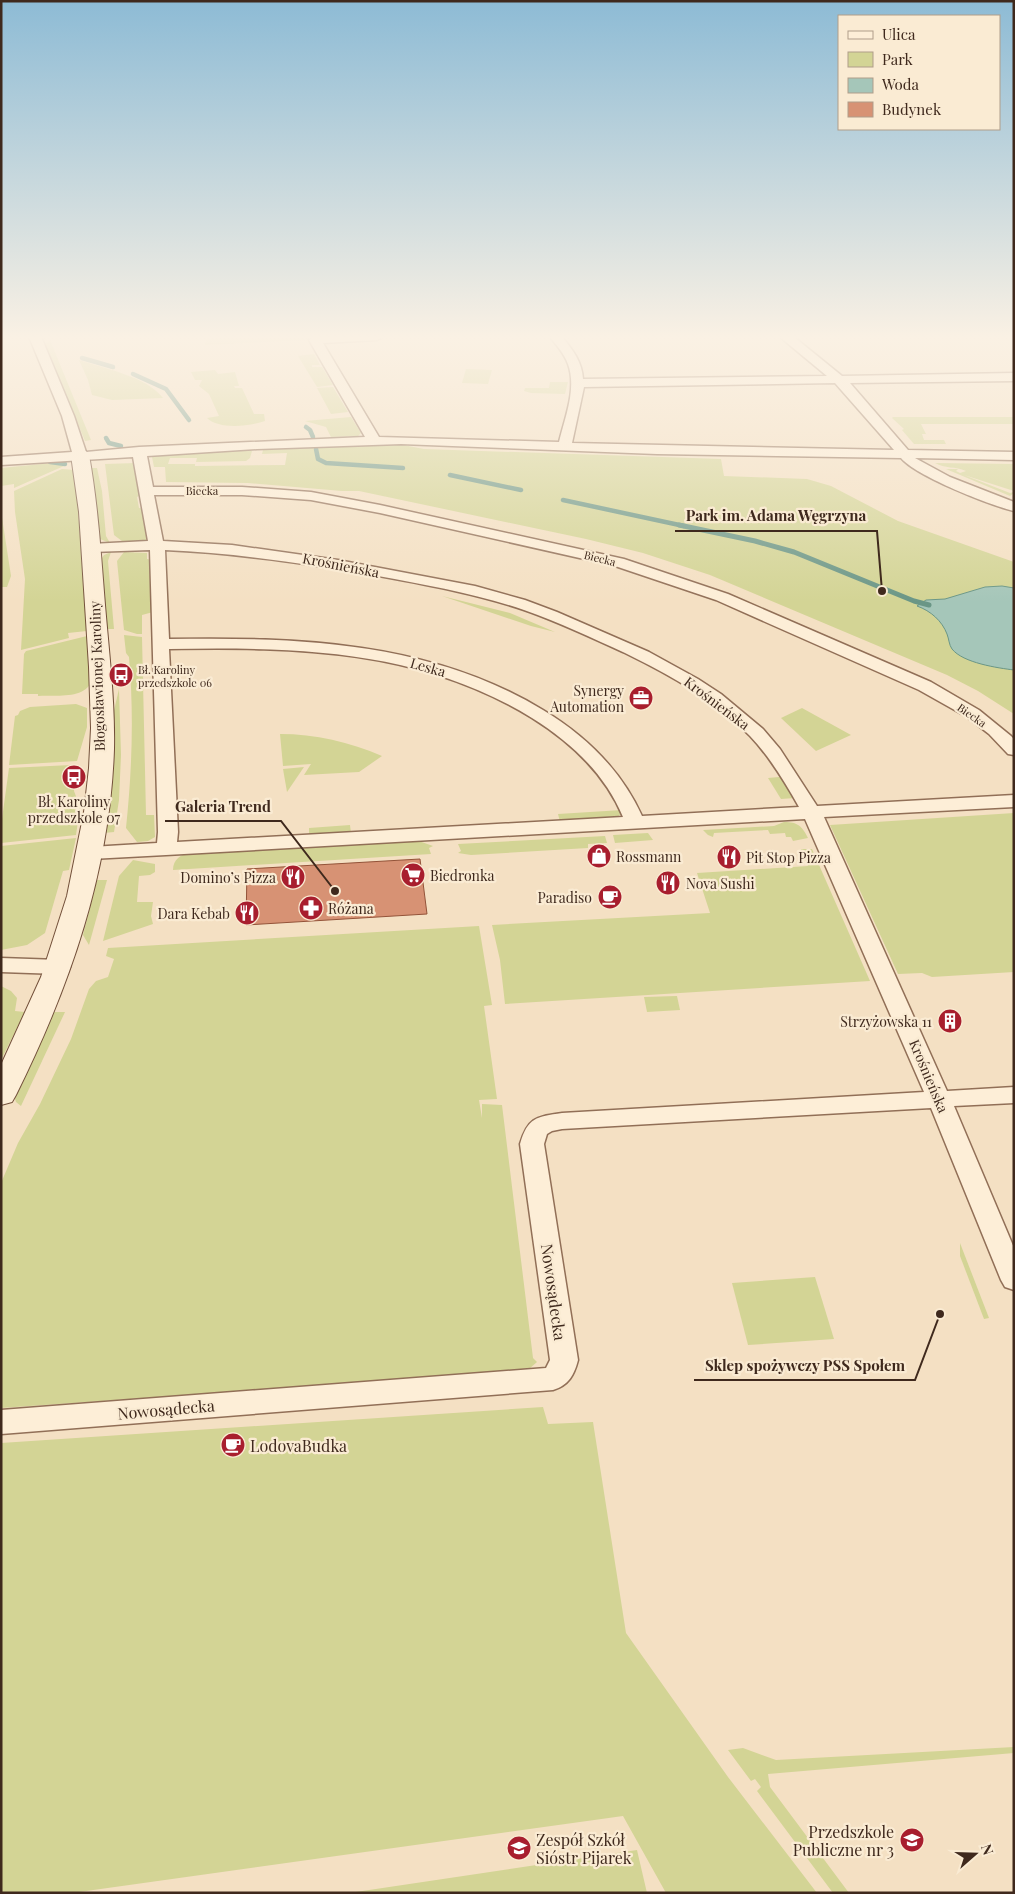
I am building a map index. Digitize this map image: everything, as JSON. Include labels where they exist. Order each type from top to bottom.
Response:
[{"type":"street","name":"Błogosławionej Karoliny","points":[[1,1095],[23,1053],[59,967],[76,919],[91,853],[101,768],[101,696],[91,548],[80,455],[71,425]]},
{"type":"street","points":[[366,425],[373,440]]},
{"type":"street","points":[[565,446],[570,425]]},
{"type":"street","points":[[880,425],[912,463],[946,480],[1014,507]]},
{"type":"street","points":[[1,461],[80,455],[373,440],[904,455],[1014,456]]},
{"type":"street","points":[[140,452],[156,546],[168,832],[166,849]]},
{"type":"street","name":"Biecka","points":[[147,491],[242,491],[311,496],[619,562],[722,597],[925,686],[978,719],[1007,741],[1014,750]]},
{"type":"street","name":"Krośnieńska","points":[[91,548],[156,546],[247,550],[298,557],[471,590],[510,600],[563,619],[655,662],[714,697],[746,723],[772,750],[806,799],[939,1099],[1014,1280]]},
{"type":"street","name":"Leska","points":[[161,644],[259,643],[344,650],[425,665],[484,685],[512,697],[539,712],[584,748],[603,767],[635,822]]},
{"type":"street","points":[[91,853],[1014,801]]},
{"type":"street","points":[[1,965],[59,967]]},
{"type":"street","name":"Nowosądecka","points":[[1,1422],[553,1379],[561,1371],[564,1360],[532,1144],[536,1130],[545,1124],[562,1121],[1014,1095]]},
{"type":"green space","points":[[79,425],[85,425],[91,440],[85,441]]},
{"type":"green space","points":[[320,425],[356,425],[361,433],[358,436],[331,437],[326,427]]},
{"type":"green space","points":[[900,425],[922,425],[926,434],[922,434],[924,440],[944,440],[946,444],[914,444],[902,430],[904,429]]},
{"type":"green space","points":[[398,444],[424,449],[721,459],[724,476],[807,479],[831,486],[898,521],[1014,562],[1014,714],[978,691],[947,675],[710,575],[643,553],[586,539],[359,491],[248,483],[166,482],[165,467],[154,467],[152,457],[157,455],[249,449],[252,451],[250,458],[246,461],[196,462],[197,458],[170,458],[168,464],[195,464],[195,466],[285,465],[287,453],[262,454],[263,450]]},
{"type":"green space","points":[[52,463],[64,466],[14,488],[14,484],[1,486],[1,468]]},
{"type":"green space","points":[[136,463],[142,494],[137,497],[139,508],[145,509],[150,539],[126,544],[114,535],[105,464]]},
{"type":"green space","points":[[935,463],[1014,464],[1014,491],[964,475],[1014,493],[1010,496],[946,469],[958,469],[956,471],[960,473],[966,471]]},
{"type":"green space","points":[[90,468],[97,468],[102,491],[106,536],[110,543],[100,539]]},
{"type":"green space","points":[[62,469],[75,470],[87,631],[68,633],[69,638],[21,650],[25,579],[15,512],[14,491]]},
{"type":"green space","points":[[1,511],[11,576],[7,587],[1,587]]},
{"type":"green space","points":[[111,552],[108,561],[114,629],[106,629],[100,561],[104,555]]},
{"type":"green space","points":[[124,552],[147,553],[147,559],[152,560],[153,612],[142,615],[142,634],[124,630],[117,561]]},
{"type":"green space","points":[[442,596],[510,613],[555,632],[531,626]]},
{"type":"green space","points":[[124,635],[142,637],[146,815],[154,815],[155,837],[148,841],[137,842],[126,828],[130,785],[132,721],[131,678]]},
{"type":"green space","points":[[87,636],[90,684],[86,689],[67,695],[38,696],[38,694],[22,694],[24,654],[26,651]]},
{"type":"green space","points":[[119,689],[121,755],[119,800],[114,832],[104,833],[112,719]]},
{"type":"green space","points":[[76,704],[87,708],[87,727],[77,761],[9,765],[15,716],[20,711],[30,707]]},
{"type":"green space","points":[[802,708],[851,735],[816,751],[781,718]]},
{"type":"green space","points":[[280,734],[306,735],[332,740],[382,756],[359,772],[304,775],[311,764],[283,766]]},
{"type":"green space","points":[[71,765],[67,782],[75,782],[74,791],[80,807],[76,835],[1,843],[1,826],[9,768]]},
{"type":"green space","points":[[304,767],[287,792],[283,769]]},
{"type":"green space","points":[[768,778],[783,778],[795,798],[781,799]]},
{"type":"green space","points":[[622,810],[621,814],[616,818],[560,822],[558,814]]},
{"type":"green space","points":[[1014,813],[1014,972],[932,977],[922,973],[898,974],[830,825]]},
{"type":"green space","points":[[784,822],[799,826],[804,830],[808,838],[793,841],[791,837],[786,837],[785,833],[770,834],[768,830],[714,833],[713,837],[703,830],[774,826]]},
{"type":"green space","points":[[350,825],[351,833],[309,836],[309,828]]},
{"type":"green space","points":[[648,833],[653,840],[615,843],[613,835]]},
{"type":"green space","points":[[605,836],[607,843],[588,844],[588,848],[471,855],[458,853],[461,851],[458,844]]},
{"type":"green space","points":[[76,838],[69,870],[63,871],[45,933],[27,945],[1,950],[1,846]]},
{"type":"green space","points":[[416,840],[433,846],[429,848],[431,854],[173,870],[174,863],[178,858],[190,852]]},
{"type":"green space","points":[[801,849],[812,849],[870,981],[505,1004],[500,960],[492,925],[710,913],[697,873],[808,866]]},
{"type":"green space","points":[[133,860],[155,864],[155,872],[150,875],[139,876],[137,902],[153,902],[151,916],[153,924],[103,941],[119,876]]},
{"type":"green space","points":[[97,880],[107,880],[89,945],[83,935]]},
{"type":"green space","points":[[479,926],[492,1005],[484,1006],[497,1099],[479,1100],[482,1118],[482,1104],[502,1105],[533,1358],[537,1362],[529,1369],[348,1384],[1,1408],[1,1183],[18,1143],[40,1104],[71,1039],[89,989],[96,981],[108,977],[114,959],[106,956],[108,948]]},
{"type":"green space","points":[[1,986],[11,991],[17,998],[15,1011],[25,1012],[1,1060]]},
{"type":"green space","points":[[677,996],[680,1010],[647,1012],[644,997]]},
{"type":"green space","points":[[54,1012],[65,1012],[21,1106],[16,1102],[14,1096]]},
{"type":"green space","points":[[960,1243],[989,1318],[984,1319],[960,1256]]},
{"type":"green space","points":[[815,1277],[834,1339],[748,1345],[732,1283]]},
{"type":"green space","points":[[543,1407],[548,1424],[593,1422],[626,1633],[728,1777],[817,1893],[666,1893],[623,1816],[72,1893],[1,1893],[1,1443]]},
{"type":"green space","points":[[1014,1747],[1014,1753],[768,1774],[770,1787],[849,1893],[833,1893],[757,1791],[761,1787],[755,1779],[751,1781],[728,1750],[743,1748],[776,1760]]},
{"type":"green space","points":[[637,1850],[647,1893],[349,1893]]},
{"type":"water","points":[[1002,586],[1014,588],[1014,670],[981,664],[957,654],[952,649],[945,629],[939,621],[917,606],[926,600],[945,599],[985,587]]},
{"type":"building","points":[[420,859],[427,914],[246,925],[247,869]]},
{"type":"waterway","points":[[306,427],[310,430],[313,437]]},
{"type":"waterway","points":[[106,438],[109,443],[121,446]]},
{"type":"waterway","points":[[316,449],[318,459],[326,463],[403,468]]},
{"type":"waterway","points":[[50,462],[65,464]]},
{"type":"waterway","points":[[450,475],[521,490]]},
{"type":"waterway","points":[[563,500],[684,526]]},
{"type":"waterway","points":[[679,525],[755,541],[794,552],[914,601],[929,605]]},
{"type":"place","name":"Park im. Adama Węgrzyna","points":[[882,591]]},
{"type":"place","name":"Bł. Karoliny przedszkole 06","points":[[121,675]]},
{"type":"place","name":"Synergy Automation","points":[[641,698]]},
{"type":"place","name":"Bł. Karoliny przedszkole 07","points":[[74,777]]},
{"type":"place","name":"Rossmann","points":[[599,856]]},
{"type":"place","name":"Pit Stop Pizza","points":[[729,857]]},
{"type":"place","name":"Biedronka","points":[[413,875]]},
{"type":"place","name":"Domino’s Pizza","points":[[293,877]]},
{"type":"place","name":"Nova Sushi","points":[[668,883]]},
{"type":"place","name":"Galeria Trend","points":[[335,891]]},
{"type":"place","name":"Paradiso","points":[[610,897]]},
{"type":"place","name":"Różana","points":[[311,908]]},
{"type":"place","name":"Dara Kebab","points":[[247,913]]},
{"type":"place","name":"Strzyżowska 11","points":[[950,1021]]},
{"type":"place","name":"Sklep spożywczy PSS Społem","points":[[940,1314]]},
{"type":"place","name":"LodovaBudka","points":[[233,1445]]},
{"type":"place","name":"Przedszkole Publiczne nr 3","points":[[912,1840]]},
{"type":"place","name":"Zespół Szkół Sióstr Pijarek","points":[[519,1848]]}]
